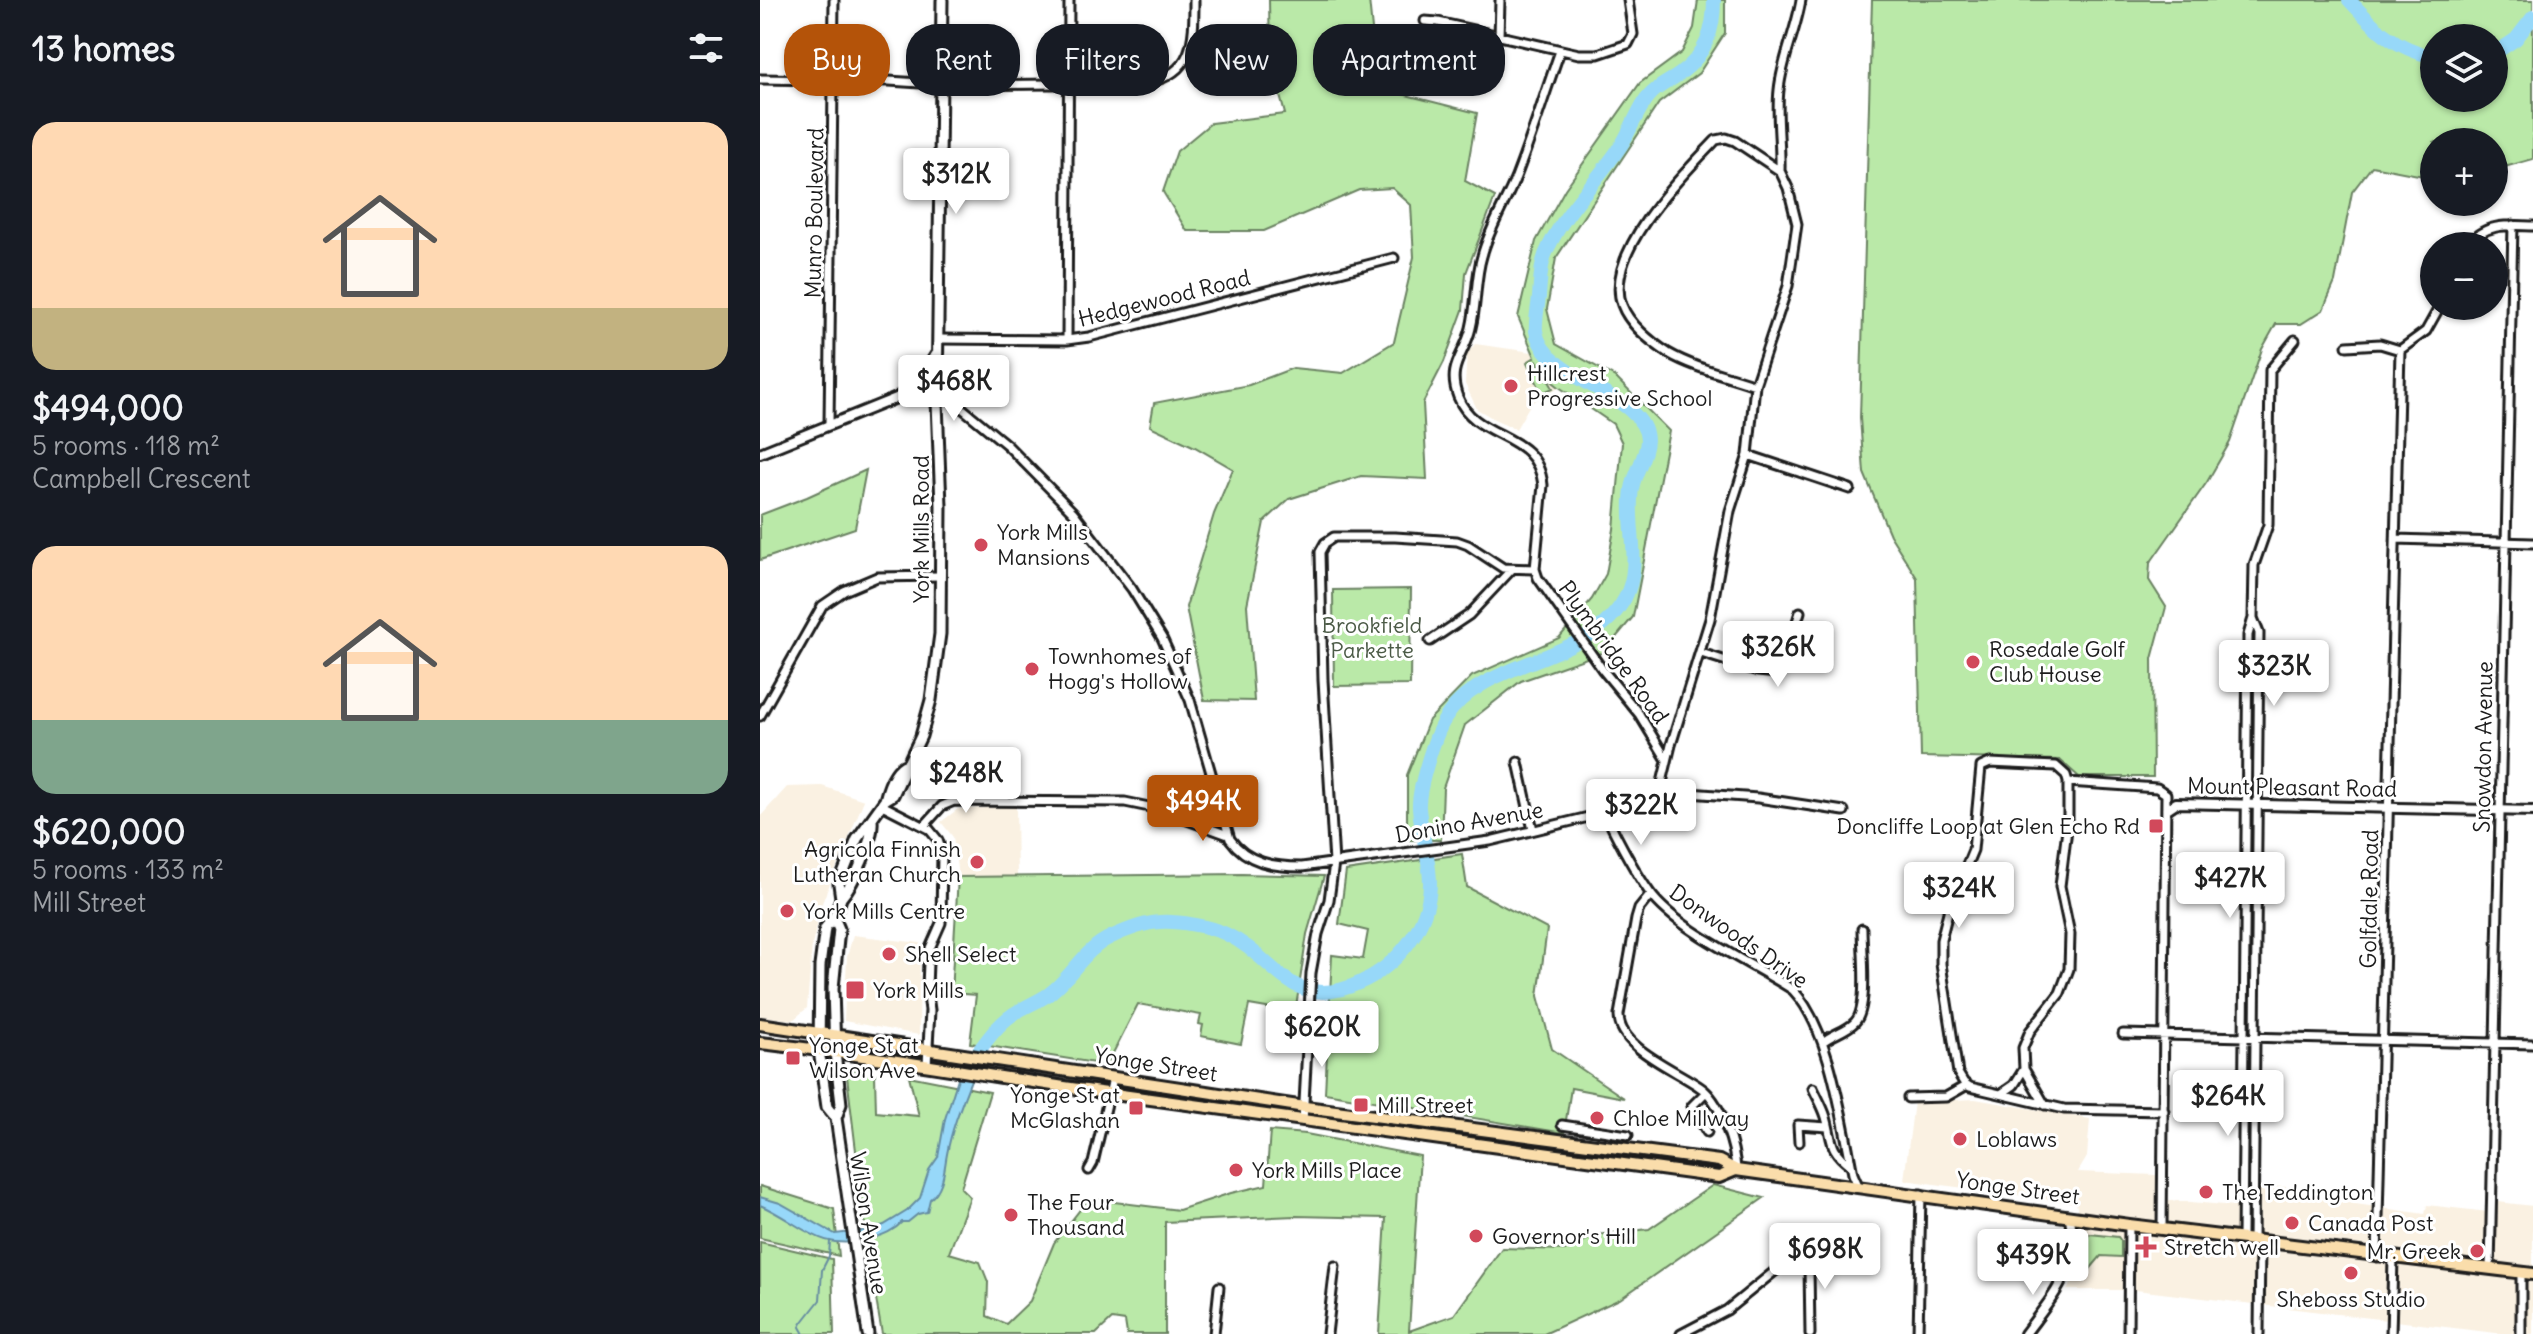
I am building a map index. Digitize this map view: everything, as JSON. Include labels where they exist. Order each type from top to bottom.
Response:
[{"type":"main road","name":"York Mills Road","points":[[942,0],[942,24]]},
{"type":"main road","name":"York Mills Road","points":[[818,1032],[821,951],[825,928],[834,917],[841,898],[851,887],[873,831],[872,820],[893,795],[921,736],[931,700],[939,646],[941,506],[937,353],[941,96]]},
{"type":"main road","points":[[899,397],[927,372],[937,353]]},
{"type":"main road","points":[[899,397],[920,390],[937,399]]},
{"type":"main road","name":"York Mills Road","points":[[834,917],[839,929],[833,988],[834,1034]]},
{"type":"main road","name":"Yonge Street","points":[[760,1024],[1305,1107],[1719,1161],[1736,1170],[1859,1188],[2527,1274]]},
{"type":"main road","name":"Wilson Avenue","points":[[818,1032],[827,1107],[836,1118]]},
{"type":"main road","name":"Wilson Avenue","points":[[834,1034],[841,1104],[836,1118],[868,1334]]},
{"type":"main road","name":"Yonge Street","points":[[760,1043],[1719,1177],[1736,1170]]},
{"type":"street","name":"Munro Boulevard","points":[[834,0],[834,24]]},
{"type":"street","points":[[1068,24],[1069,0]]},
{"type":"street","points":[[1169,77],[1179,69],[1190,51],[1194,0]]},
{"type":"street","points":[[1499,24],[1500,0]]},
{"type":"street","points":[[1505,38],[1560,51],[1598,54],[1628,44],[1633,34],[1628,0]]},
{"type":"street","points":[[1659,795],[1701,653],[1718,583],[1730,511],[1748,455],[1755,385],[1778,320],[1794,255],[1797,224],[1788,188],[1780,171],[1779,90],[1801,0]]},
{"type":"street","points":[[1425,21],[1439,24]]},
{"type":"street","name":"Plymbridge Road","points":[[1560,51],[1517,174],[1483,252],[1471,327],[1456,360],[1454,376],[1458,396],[1467,412],[1528,450],[1542,471],[1535,569],[1563,615],[1639,714],[1667,760]]},
{"type":"street","points":[[760,79],[784,80]]},
{"type":"street","name":"Munro Boulevard","points":[[829,425],[833,96]]},
{"type":"street","points":[[1067,96],[1067,340]]},
{"type":"street","points":[[1755,385],[1694,365],[1668,353],[1645,336],[1621,304],[1619,281],[1628,252],[1644,222],[1716,140],[1726,138],[1735,141],[1780,171]]},
{"type":"street","points":[[2481,232],[2513,225],[2533,226]]},
{"type":"street","name":"Snowdon Avenue","points":[[2490,1269],[2513,225]]},
{"type":"street","name":"Hedgewood Road","points":[[938,339],[1067,340],[1089,337],[1394,258]]},
{"type":"street","points":[[2347,346],[2380,344],[2400,350],[2426,331],[2432,320]]},
{"type":"street","points":[[2259,1334],[2244,1037],[2248,635],[2253,618],[2254,565],[2268,525],[2270,370],[2295,340]]},
{"type":"street","name":"Golfdale Road","points":[[2377,1257],[2400,350]]},
{"type":"street","points":[[760,453],[899,397]]},
{"type":"street","points":[[937,399],[951,399],[1007,445],[1073,512],[1132,589],[1162,638],[1190,700],[1228,835]]},
{"type":"street","points":[[1748,455],[1850,489]]},
{"type":"street","points":[[1303,1121],[1311,973],[1318,934],[1329,900],[1334,863],[1323,680],[1320,552],[1325,543],[1334,537],[1439,538],[1468,545],[1503,568],[1535,569]]},
{"type":"street","points":[[2396,539],[2533,543]]},
{"type":"street","points":[[1430,641],[1469,615],[1491,595],[1512,569]]},
{"type":"street","points":[[760,716],[822,606],[844,591],[877,577],[940,576]]},
{"type":"street","points":[[1701,653],[1758,671],[1777,673],[1782,669],[1800,612]]},
{"type":"street","points":[[2252,1241],[2259,633],[2253,618]]},
{"type":"street","points":[[1518,762],[1533,830]]},
{"type":"street","points":[[2001,1094],[2014,1085],[2024,1069],[2026,1039],[2060,993],[2070,961],[2070,934],[2060,886],[2068,821],[2068,782],[2066,775],[2056,766],[1990,763],[1981,767],[1973,850],[1949,908],[1940,949],[1958,1073],[1967,1085],[2001,1094],[2045,1105],[2064,1109],[2164,1111]]},
{"type":"street","name":"Mount Pleasant Road","points":[[2068,782],[2157,788],[2166,794],[2167,809]]},
{"type":"street","name":"Donino Avenue","points":[[1228,835],[1241,853],[1259,862],[1292,867],[1481,843],[1605,813],[1675,792],[1758,798],[1844,811]]},
{"type":"street","points":[[924,826],[942,806],[960,800],[1112,801],[1142,804],[1228,835]]},
{"type":"street","points":[[884,802],[924,826],[934,835],[942,852],[941,923],[930,948],[928,962],[927,1065]]},
{"type":"street","name":"Mount Pleasant Road","points":[[2167,809],[2174,803],[2533,811]]},
{"type":"street","points":[[2162,1229],[2167,809]]},
{"type":"street","name":"Donwoods Drive","points":[[1605,813],[1651,894],[1696,932],[1793,990],[1803,1000],[1823,1042],[1851,1166],[1859,1188]]},
{"type":"street","points":[[1651,894],[1639,909],[1636,919],[1619,1015],[1620,1028],[1625,1036],[1651,1057],[1706,1092],[1735,1150],[1736,1170]]},
{"type":"street","points":[[1823,1042],[1830,1035],[1849,1027],[1861,1014],[1862,929]]},
{"type":"street","points":[[2123,1034],[2533,1044]]},
{"type":"street","points":[[2024,1069],[2045,1105]]},
{"type":"street","points":[[1089,1170],[1113,1078]]},
{"type":"street","points":[[1908,1098],[1946,1097],[1967,1085]]},
{"type":"street","points":[[1813,1088],[1828,1127],[1831,1145],[1837,1156],[1851,1166]]},
{"type":"street","points":[[1706,1092],[1692,1106],[1707,1132]]},
{"type":"street","points":[[1562,1125],[1628,1135]]},
{"type":"street","points":[[1799,1142],[1798,1125],[1828,1127]]},
{"type":"street","points":[[1581,1158],[1584,1128]]},
{"type":"street","points":[[1918,1334],[1921,1194]]},
{"type":"street","points":[[2025,1334],[2066,1275],[2072,1238],[2070,1216]]},
{"type":"street","points":[[2128,1334],[2129,1225]]},
{"type":"street","points":[[1681,1334],[1727,1310],[1793,1255],[1806,1255],[1809,1267],[1810,1334]]},
{"type":"street","points":[[2391,1334],[2393,1259]]},
{"type":"street","points":[[1327,1334],[1335,1266]]},
{"type":"street","points":[[2521,1334],[2527,1274]]},
{"type":"street","points":[[1214,1334],[1219,1287]]},
{"type":"shaded area","name":"Hillcrest Progressive School","points":[[1475,344],[1532,352],[1548,378],[1559,387],[1531,403],[1516,429],[1477,409],[1465,384],[1467,354]]},
{"type":"shaded area","points":[[822,786],[864,800],[822,903],[812,945],[807,1008],[793,1020],[760,1016],[760,817],[787,787]]},
{"type":"shaded area","points":[[1016,807],[1017,877],[958,877],[953,837],[941,822],[958,809]]},
{"type":"shaded area","points":[[853,935],[920,943],[919,1035],[844,1021],[847,957]]},
{"type":"shaded area","points":[[1975,1099],[2090,1119],[2087,1157],[2078,1172],[2156,1175],[2158,1199],[2257,1208],[2260,1186],[2321,1188],[2321,1199],[2425,1214],[2427,1205],[2497,1213],[2498,1202],[2533,1206],[2533,1334],[2504,1334],[2136,1290],[2067,1290],[2078,1275],[2084,1241],[2076,1203],[1904,1180],[1914,1102]]},
{"type":"green space","points":[[1269,0],[1369,0],[1371,24],[1313,24],[1313,96],[1410,96],[1477,113],[1465,181],[1495,197],[1466,273],[1463,310],[1444,362],[1423,403],[1427,479],[1361,476],[1289,499],[1264,522],[1247,605],[1254,701],[1204,700],[1186,607],[1214,514],[1233,469],[1150,426],[1154,403],[1249,385],[1293,368],[1343,373],[1394,342],[1414,257],[1411,205],[1392,188],[1359,190],[1264,231],[1187,231],[1163,192],[1177,151],[1211,123],[1285,114],[1280,96],[1297,96],[1297,24],[1269,24]]},
{"type":"green space","points":[[1698,0],[1725,0],[1725,33],[1699,73],[1659,103],[1556,258],[1547,309],[1556,344],[1615,377],[1669,431],[1633,617],[1604,652],[1521,681],[1465,725],[1443,788],[1441,840],[1407,840],[1407,775],[1429,720],[1472,676],[1559,638],[1592,599],[1606,574],[1614,529],[1622,443],[1613,424],[1548,378],[1536,359],[1553,388],[1542,393],[1527,362],[1535,357],[1518,317],[1536,241],[1565,189],[1640,83],[1682,52],[1694,28]]},
{"type":"green space","points":[[1872,0],[2533,0],[2533,159],[2508,166],[2508,128],[2420,128],[2420,175],[2372,166],[2352,192],[2335,282],[2323,310],[2301,324],[2276,324],[2262,349],[2230,442],[2207,482],[2150,563],[2149,580],[2166,607],[2152,659],[2153,777],[2079,777],[2060,760],[1921,757],[1917,578],[1890,535],[1864,473],[1860,418]]},
{"type":"green space","points":[[866,470],[855,528],[760,560],[760,515]]},
{"type":"green space","name":"Brookfield Parkette","points":[[1411,589],[1410,685],[1334,686],[1333,590]]},
{"type":"green space","points":[[1462,854],[1467,887],[1547,929],[1538,996],[1552,1049],[1624,1098],[1571,1088],[1564,1133],[1325,1093],[1332,955],[1363,959],[1368,931],[1339,924],[1346,871]]},
{"type":"green space","points":[[1324,876],[1307,934],[1296,1007],[1284,1011],[1249,1005],[1241,1044],[1201,1036],[1201,1015],[1138,1004],[1107,1065],[970,1043],[976,995],[951,993],[958,877]]},
{"type":"green space","points":[[846,1068],[875,1074],[876,1112],[919,1116],[909,1076],[990,1092],[961,1188],[970,1197],[949,1253],[980,1262],[988,1282],[987,1316],[1006,1324],[1030,1301],[1054,1243],[1086,1202],[1098,1200],[1179,1210],[1266,1185],[1270,1131],[1306,1134],[1420,1156],[1409,1331],[1454,1315],[1502,1248],[1567,1250],[1596,1235],[1649,1229],[1713,1185],[1764,1198],[1620,1299],[1544,1334],[1379,1334],[1386,1218],[1295,1216],[1165,1222],[1165,1334],[1127,1334],[1125,1321],[1112,1319],[1096,1334],[882,1334],[869,1258]]},
{"type":"green space","points":[[760,1186],[834,1209],[839,1256],[760,1238]]},
{"type":"green space","points":[[2090,1234],[2118,1237],[2121,1257],[2101,1256],[2086,1274],[2078,1275],[2084,1241]]},
{"type":"green space","points":[[760,1242],[832,1259],[834,1334],[760,1334]]},
{"type":"water","points":[[983,1046],[954,1126],[941,1184],[930,1199],[927,1212],[874,1238],[837,1242],[812,1234],[760,1205],[760,1197],[780,1203],[835,1234],[869,1230],[907,1211],[920,1198],[929,1170],[938,1157],[945,1119],[966,1057]]},
{"type":"waterway","points":[[973,1059],[1001,1024],[1049,994],[1093,949],[1111,937],[1141,926],[1176,922],[1219,931],[1244,944],[1286,979],[1317,992],[1336,991],[1373,976],[1398,956],[1408,943],[1424,915],[1428,900],[1430,875],[1419,799],[1432,750],[1445,719],[1462,699],[1483,684],[1587,636],[1609,620],[1625,598],[1630,585],[1634,558],[1632,489],[1647,440],[1642,424],[1630,411],[1557,363],[1543,348],[1536,331],[1541,271],[1545,255],[1561,225],[1622,144],[1647,98],[1697,58],[1710,32],[1714,0]]},
{"type":"waterway","points":[[2349,0],[2387,36],[2420,53]]},
{"type":"waterway","points":[[2508,44],[2533,17]]},
{"type":"waterway","points":[[804,1334],[800,1327],[820,1300],[822,1270],[829,1256],[830,1241]]},
{"type":"place","name":"Hillcrest Progressive School","points":[[1511,386]]},
{"type":"place","name":"York Mills Mansions","points":[[981,545]]},
{"type":"place","name":"Rosedale Golf Club House","points":[[1973,662]]},
{"type":"place","name":"Townhomes of Hogg's Hollow","points":[[1032,669]]},
{"type":"place","name":"Doncliffe Loop at Glen Echo Rd","points":[[2156,826]]},
{"type":"place","name":"Agricola Finnish Lutheran Church","points":[[977,862]]},
{"type":"place","name":"York Mills Centre","points":[[787,911]]},
{"type":"place","name":"Shell Select","points":[[889,954]]},
{"type":"place","name":"York Mills","points":[[855,990]]},
{"type":"place","name":"Yonge St at Wilson Ave","points":[[793,1058]]},
{"type":"place","name":"Mill Street","points":[[1361,1105]]},
{"type":"place","name":"Yonge St at McGlashan","points":[[1136,1108]]},
{"type":"place","name":"Chloe Millway","points":[[1597,1118]]},
{"type":"place","name":"Loblaws","points":[[1960,1139]]},
{"type":"place","name":"York Mills Place","points":[[1236,1170]]},
{"type":"place","name":"The Teddington","points":[[2206,1192]]},
{"type":"place","name":"The Four Thousand","points":[[1011,1215]]},
{"type":"place","name":"Canada Post","points":[[2292,1223]]},
{"type":"place","name":"Governor's Hill","points":[[1476,1236]]},
{"type":"place","name":"Stretch well","points":[[2146,1247]]},
{"type":"place","name":"Mr. Greek","points":[[2477,1251]]},
{"type":"place","name":"Sheboss Studio","points":[[2351,1273]]}]
